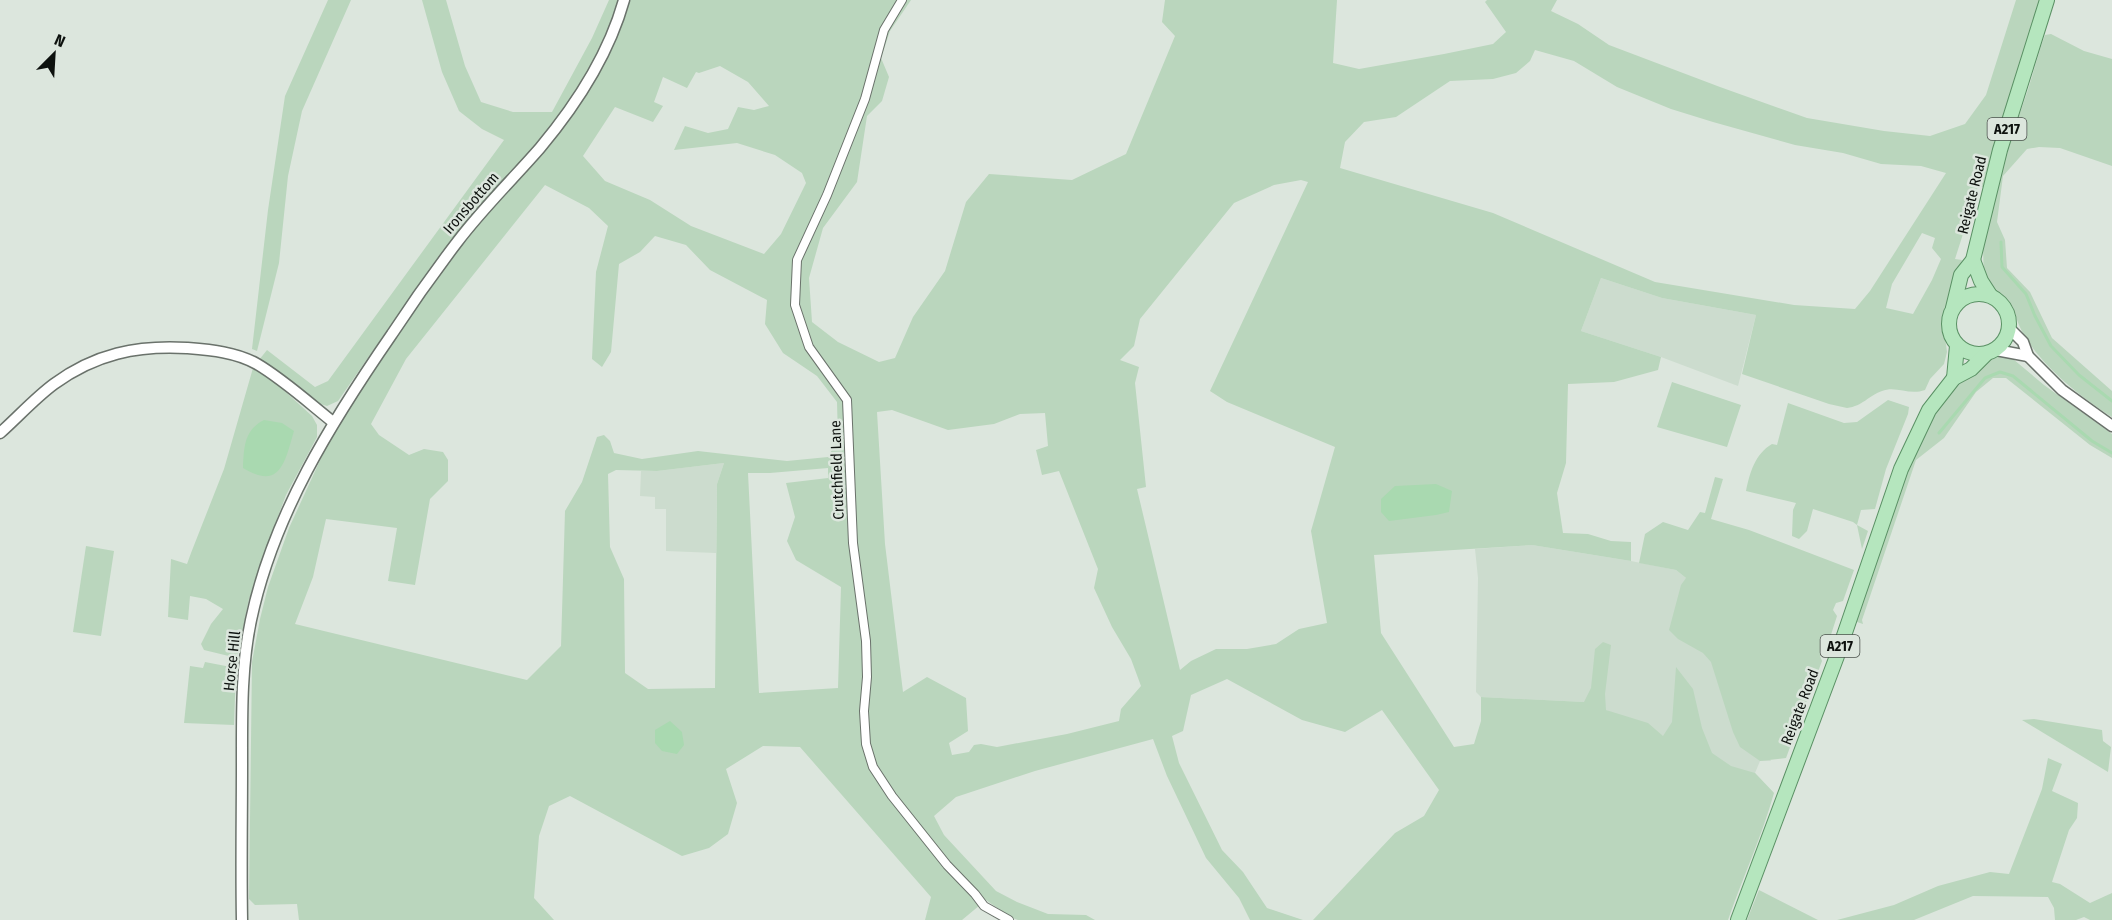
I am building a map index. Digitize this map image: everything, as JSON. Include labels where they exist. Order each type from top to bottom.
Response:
[{"type":"main road","name":"Reigate Road","points":[[1953,308],[1961,275],[1973,260],[2000,150],[2047,0]]},
{"type":"main road","points":[[1973,260],[1981,282],[1990,295]]},
{"type":"main road","points":[[1979,293],[1990,295],[2005,308],[2009,318],[2007,337],[1991,352],[1976,355],[1966,352],[1951,337],[1948,327],[1953,308],[1969,295],[1979,293]]},
{"type":"main road","points":[[1954,378],[1958,346]]},
{"type":"main road","name":"Reigate Road","points":[[1738,920],[1840,645],[1901,469],[1929,410],[1954,378],[1971,369],[1991,352]]},
{"type":"street","name":"Ironsbottom","points":[[333,422],[443,260],[473,221],[542,146],[578,95],[609,40],[624,0]]},
{"type":"street","name":"Crutchfield Lane","points":[[902,0],[884,30],[865,99],[827,195],[797,260],[795,305],[809,347],[847,400],[853,543],[866,641],[867,677],[864,711],[866,744],[873,767],[892,796],[947,865],[984,906],[1009,920]]},
{"type":"street","points":[[2009,328],[2023,342],[2028,356],[2062,390],[2112,426]]},
{"type":"street","points":[[0,433],[52,386],[70,373],[94,360],[147,347],[201,349],[232,353],[256,364],[333,422]]},
{"type":"street","points":[[1991,352],[2028,356]]},
{"type":"street","name":"Horse Hill","points":[[242,920],[242,721],[251,622],[274,545],[296,494],[333,422]]},
{"type":"shaded area","points":[[328,0],[351,0],[302,111],[288,176],[279,263],[257,351],[252,349],[268,210],[285,96]]},
{"type":"shaded area","points":[[422,0],[446,0],[465,66],[481,102],[513,112],[552,112],[592,38],[609,0],[911,0],[890,31],[881,58],[889,77],[882,101],[867,116],[857,182],[823,228],[809,278],[812,322],[838,342],[879,362],[895,358],[913,317],[945,271],[966,202],[989,174],[1072,180],[1126,154],[1175,36],[1162,22],[1165,0],[1337,0],[1333,63],[1359,69],[1493,44],[1506,32],[1485,2],[1487,0],[1557,0],[1551,11],[1578,24],[1609,45],[1720,87],[1807,118],[1930,136],[1965,124],[1986,95],[2016,0],[2041,0],[1983,187],[1978,187],[1955,259],[1962,260],[1943,322],[1947,352],[1944,364],[1930,379],[1925,390],[1914,392],[1887,389],[1847,408],[1742,374],[1756,315],[1662,298],[1601,278],[1581,331],[1661,357],[1658,370],[1614,382],[1568,384],[1566,463],[1557,493],[1563,533],[1588,534],[1611,541],[1631,542],[1631,561],[1532,545],[1374,555],[1381,633],[1454,747],[1474,744],[1481,721],[1481,697],[1584,702],[1591,688],[1595,649],[1603,642],[1611,645],[1605,694],[1606,710],[1648,723],[1663,736],[1672,722],[1676,667],[1693,689],[1702,728],[1712,753],[1731,766],[1755,773],[1774,793],[1728,920],[1313,920],[1395,833],[1424,816],[1439,790],[1382,710],[1345,732],[1302,720],[1227,679],[1191,695],[1183,731],[1172,736],[1179,763],[1222,850],[1243,872],[1267,908],[1303,920],[1250,920],[1239,898],[1206,858],[1167,776],[1153,739],[1035,771],[956,797],[934,816],[944,835],[996,891],[1048,914],[1086,915],[1095,920],[1018,920],[986,900],[962,920],[925,920],[931,897],[800,747],[763,746],[726,769],[737,803],[728,834],[709,848],[682,856],[570,796],[549,806],[539,836],[534,898],[554,920],[299,920],[297,904],[255,905],[249,899],[252,662],[260,619],[268,587],[289,528],[328,443],[404,306],[338,401],[327,406],[317,403],[259,360],[267,350],[315,387],[328,381],[504,140],[482,129],[459,111],[442,72]],"holes":[[[1535,50],[1574,61],[1617,87],[1671,109],[1713,122],[1795,145],[1843,153],[1881,164],[1921,166],[1946,173],[1870,291],[1855,309],[1794,305],[1655,282],[1493,213],[1340,168],[1345,142],[1364,122],[1396,117],[1450,81],[1493,79],[1516,73],[1530,61]],[[720,66],[748,82],[769,106],[754,110],[738,107],[728,129],[708,133],[685,126],[674,150],[737,143],[775,155],[802,173],[806,183],[781,234],[764,254],[691,226],[650,200],[605,181],[583,156],[615,107],[653,122],[663,106],[654,102],[663,77],[687,88],[696,72]],[[1301,180],[1308,182],[1210,391],[1227,402],[1335,447],[1311,531],[1327,623],[1299,629],[1276,644],[1247,649],[1216,649],[1191,661],[1180,670],[1137,489],[1146,487],[1135,383],[1139,367],[1120,360],[1134,346],[1140,319],[1234,203],[1274,185]],[[545,185],[589,208],[608,226],[596,272],[592,359],[602,367],[611,352],[619,264],[640,252],[655,236],[686,245],[710,270],[767,300],[765,324],[783,353],[817,376],[837,402],[838,439],[828,457],[787,461],[698,451],[642,459],[614,453],[610,441],[604,435],[597,437],[582,482],[565,511],[561,646],[527,680],[295,624],[313,577],[326,519],[397,528],[388,581],[415,585],[430,499],[448,481],[448,460],[443,452],[424,449],[409,455],[379,435],[371,424],[406,359]],[[1922,233],[1935,238],[1932,248],[1941,259],[1913,314],[1886,308],[1892,284]],[[892,410],[948,430],[994,424],[1020,414],[1045,413],[1048,446],[1036,450],[1042,475],[1059,471],[1098,569],[1094,588],[1112,627],[1131,659],[1141,686],[1121,709],[1119,721],[1067,734],[997,747],[974,745],[969,752],[952,755],[949,743],[968,731],[966,698],[927,677],[903,692],[885,544],[877,412]],[[724,463],[717,484],[715,688],[648,689],[625,673],[624,579],[610,547],[608,474],[616,470],[657,471]],[[828,468],[828,478],[786,483],[795,517],[787,541],[796,560],[841,587],[838,688],[759,693],[748,473]]]},
{"type":"shaded area","points":[[2051,34],[2084,51],[2112,59],[2112,166],[2060,148],[2027,149],[2003,176],[1997,222],[2005,240],[2007,268],[2030,292],[2052,338],[2112,391],[2112,417],[2059,377],[2035,351],[2019,325],[2010,303],[1988,282],[1984,263],[1984,240],[1997,184],[2045,35]]},
{"type":"shaded area","points":[[1601,278],[1662,298],[1756,315],[1738,386],[1661,357],[1581,331]]},
{"type":"shaded area","points":[[2004,356],[2013,359],[2044,385],[2112,434],[2112,458],[2090,445],[2006,378],[1993,378],[1976,392],[1944,438],[1916,460],[1862,620],[1863,624],[1857,622],[1856,619],[1887,521],[1914,452],[1931,421],[1951,394],[1973,372],[1991,359]]},
{"type":"shaded area","points":[[253,368],[278,385],[312,416],[317,425],[317,437],[286,495],[270,538],[249,599],[237,658],[204,650],[201,644],[211,624],[223,609],[206,599],[190,596],[188,620],[168,617],[171,559],[187,564],[224,469]]},
{"type":"shaded area","points":[[1672,382],[1741,405],[1727,447],[1657,427]]},
{"type":"shaded area","points":[[1888,400],[1909,407],[1886,469],[1875,509],[1861,510],[1857,525],[1813,509],[1807,531],[1799,539],[1792,536],[1793,510],[1796,503],[1746,491],[1757,458],[1772,444],[1777,445],[1788,403],[1844,423],[1857,422]]},
{"type":"shaded area","points":[[264,420],[282,423],[294,431],[284,462],[273,474],[266,476],[243,468],[246,440],[252,429]]},
{"type":"shaded area","points":[[724,463],[717,484],[716,553],[666,551],[666,509],[655,509],[655,497],[640,496],[641,471]]},
{"type":"shaded area","points":[[1715,477],[1723,479],[1711,519],[1749,530],[1854,570],[1843,601],[1836,603],[1833,610],[1837,616],[1829,641],[1823,645],[1820,656],[1822,661],[1786,758],[1760,761],[1740,747],[1711,662],[1703,653],[1678,639],[1669,630],[1681,585],[1686,578],[1676,570],[1639,563],[1645,534],[1663,522],[1688,530],[1700,512],[1705,513]]},
{"type":"shaded area","points":[[1436,484],[1452,491],[1449,512],[1389,521],[1381,512],[1381,499],[1395,486]]},
{"type":"shaded area","points":[[1857,525],[1868,531],[1862,549]]},
{"type":"shaded area","points":[[1532,545],[1676,570],[1686,578],[1712,648],[1771,761],[1760,761],[1755,773],[1774,793],[1606,710],[1584,702],[1481,697],[1476,692],[1478,578],[1475,549]]},
{"type":"shaded area","points":[[86,546],[114,551],[101,636],[73,632]]},
{"type":"shaded area","points":[[205,662],[236,668],[234,725],[184,723],[190,666],[203,668]]},
{"type":"shaded area","points":[[2034,719],[2102,730],[2103,741],[2111,747],[2108,772],[2022,720]]},
{"type":"shaded area","points":[[670,721],[682,732],[684,745],[677,754],[662,751],[655,743],[655,730]]},
{"type":"shaded area","points":[[2048,758],[2062,764],[2052,791],[2078,803],[2077,818],[2069,830],[2052,882],[2060,884],[2090,903],[2112,893],[2112,920],[2090,920],[2084,917],[2076,920],[2055,920],[2054,908],[2048,897],[1973,896],[1914,920],[1837,920],[1894,905],[1938,886],[1990,872],[2009,874],[2042,789]]},
{"type":"shaded area","points":[[1759,890],[1818,920],[1747,920]]},
{"type":"waterway","points":[[2001,242],[2002,267],[2026,294],[2051,346],[2079,375],[2112,401]]},
{"type":"waterway","points":[[1939,433],[1985,378],[2000,372],[2013,376],[2092,441],[2112,453]]}]
